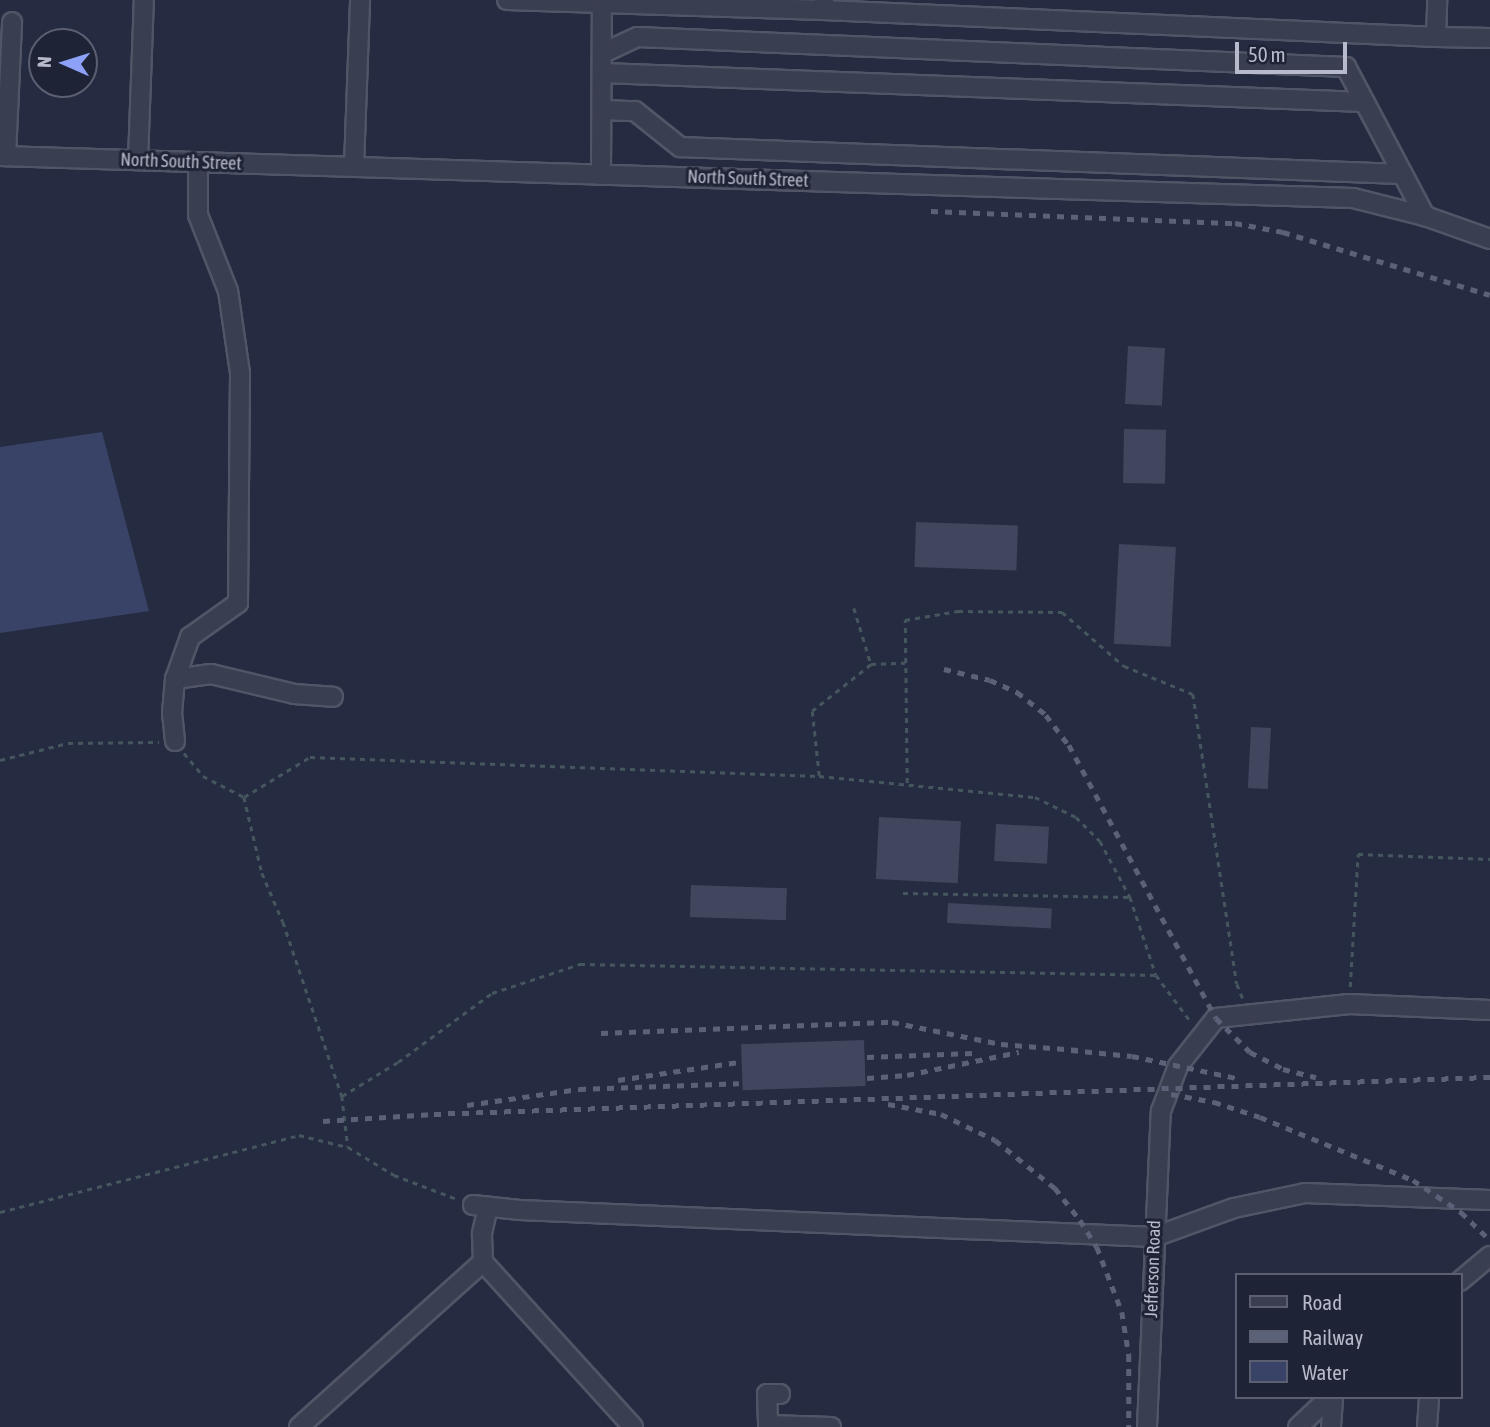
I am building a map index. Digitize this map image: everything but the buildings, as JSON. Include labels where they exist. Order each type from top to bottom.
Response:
[{"type":"lane","points":[[138,160],[144,0]]},
{"type":"lane","points":[[354,166],[360,0]]},
{"type":"lane","points":[[507,0],[823,5],[1436,37],[1490,37]]},
{"type":"lane","points":[[1436,37],[1437,0]]},
{"type":"lane","points":[[601,175],[603,3]]},
{"type":"lane","points":[[3,156],[12,22]]},
{"type":"lane","points":[[603,53],[638,37],[1346,67],[1425,216]]},
{"type":"lane","points":[[603,73],[1364,102]]},
{"type":"lane","points":[[602,110],[635,111],[680,147],[1401,174]]},
{"type":"lane","name":"North South Street","points":[[3,156],[1353,198],[1425,216],[1490,239]]},
{"type":"lane","points":[[174,741],[172,713],[175,679],[190,637],[238,603],[240,373],[228,292],[198,215],[198,163]]},
{"type":"lane","points":[[175,679],[211,674],[294,694],[333,697]]},
{"type":"lane","points":[[1250,1015],[1349,1004],[1490,1010]]},
{"type":"lane","name":"Jefferson Road","points":[[1147,1427],[1161,1111],[1178,1066],[1216,1018],[1250,1015]]},
{"type":"lane","points":[[633,1427],[482,1262],[481,1206],[1154,1237],[1234,1208],[1306,1193],[1490,1200]]},
{"type":"lane","points":[[1462,1280],[1490,1256]]},
{"type":"lane","points":[[299,1427],[482,1262]]},
{"type":"lane","points":[[780,1394],[767,1394],[768,1425],[831,1427]]},
{"type":"lane","points":[[1298,1427],[1329,1399]]},
{"type":"lane","points":[[1331,1399],[1331,1427]]},
{"type":"lane","points":[[1427,1427],[1429,1399]]},
{"type":"path","points":[[853,608],[871,664]]},
{"type":"path","points":[[906,783],[905,620],[958,611],[1062,612],[1124,666],[1193,694],[1237,984],[1250,1015]]},
{"type":"path","points":[[819,776],[812,711],[871,664],[905,663]]},
{"type":"path","points":[[0,760],[68,744],[174,741],[203,776],[244,797],[262,873],[283,922],[342,1096],[348,1147]]},
{"type":"path","points":[[244,797],[310,757],[819,776],[1035,797],[1076,817],[1100,841],[1130,897],[1156,975],[1202,1036]]},
{"type":"path","points":[[1349,1004],[1358,854],[1490,859]]},
{"type":"path","points":[[903,893],[1130,897]]},
{"type":"path","points":[[342,1096],[398,1062],[492,993],[580,964],[1156,975]]},
{"type":"path","points":[[0,1212],[299,1135],[348,1147],[394,1175],[481,1206]]},
{"type":"water","points":[[102,432],[149,611],[0,633],[0,447]]},
{"type":"railway","points":[[931,211],[1235,223],[1283,232],[1490,295]]},
{"type":"railway","points":[[944,669],[990,680],[1017,692],[1046,715],[1069,745],[1216,1018],[1250,1052],[1283,1069],[1316,1077]]},
{"type":"railway","points":[[601,1033],[892,1022],[1001,1044],[1078,1050]]},
{"type":"railway","points":[[1071,1050],[1132,1056],[1236,1078]]},
{"type":"railway","points":[[867,1078],[907,1075],[1019,1052]]},
{"type":"railway","points":[[867,1057],[972,1053]]},
{"type":"railway","points":[[618,1080],[739,1062]]},
{"type":"railway","points":[[323,1121],[434,1114],[1490,1077]]},
{"type":"railway","points":[[467,1105],[579,1089],[739,1083]]},
{"type":"railway","points":[[1171,1094],[1214,1102],[1260,1117],[1413,1180],[1461,1212],[1490,1240]]},
{"type":"railway","points":[[888,1104],[941,1114],[995,1140],[1055,1188],[1080,1220],[1097,1247],[1122,1312],[1129,1355],[1129,1427]]}]
